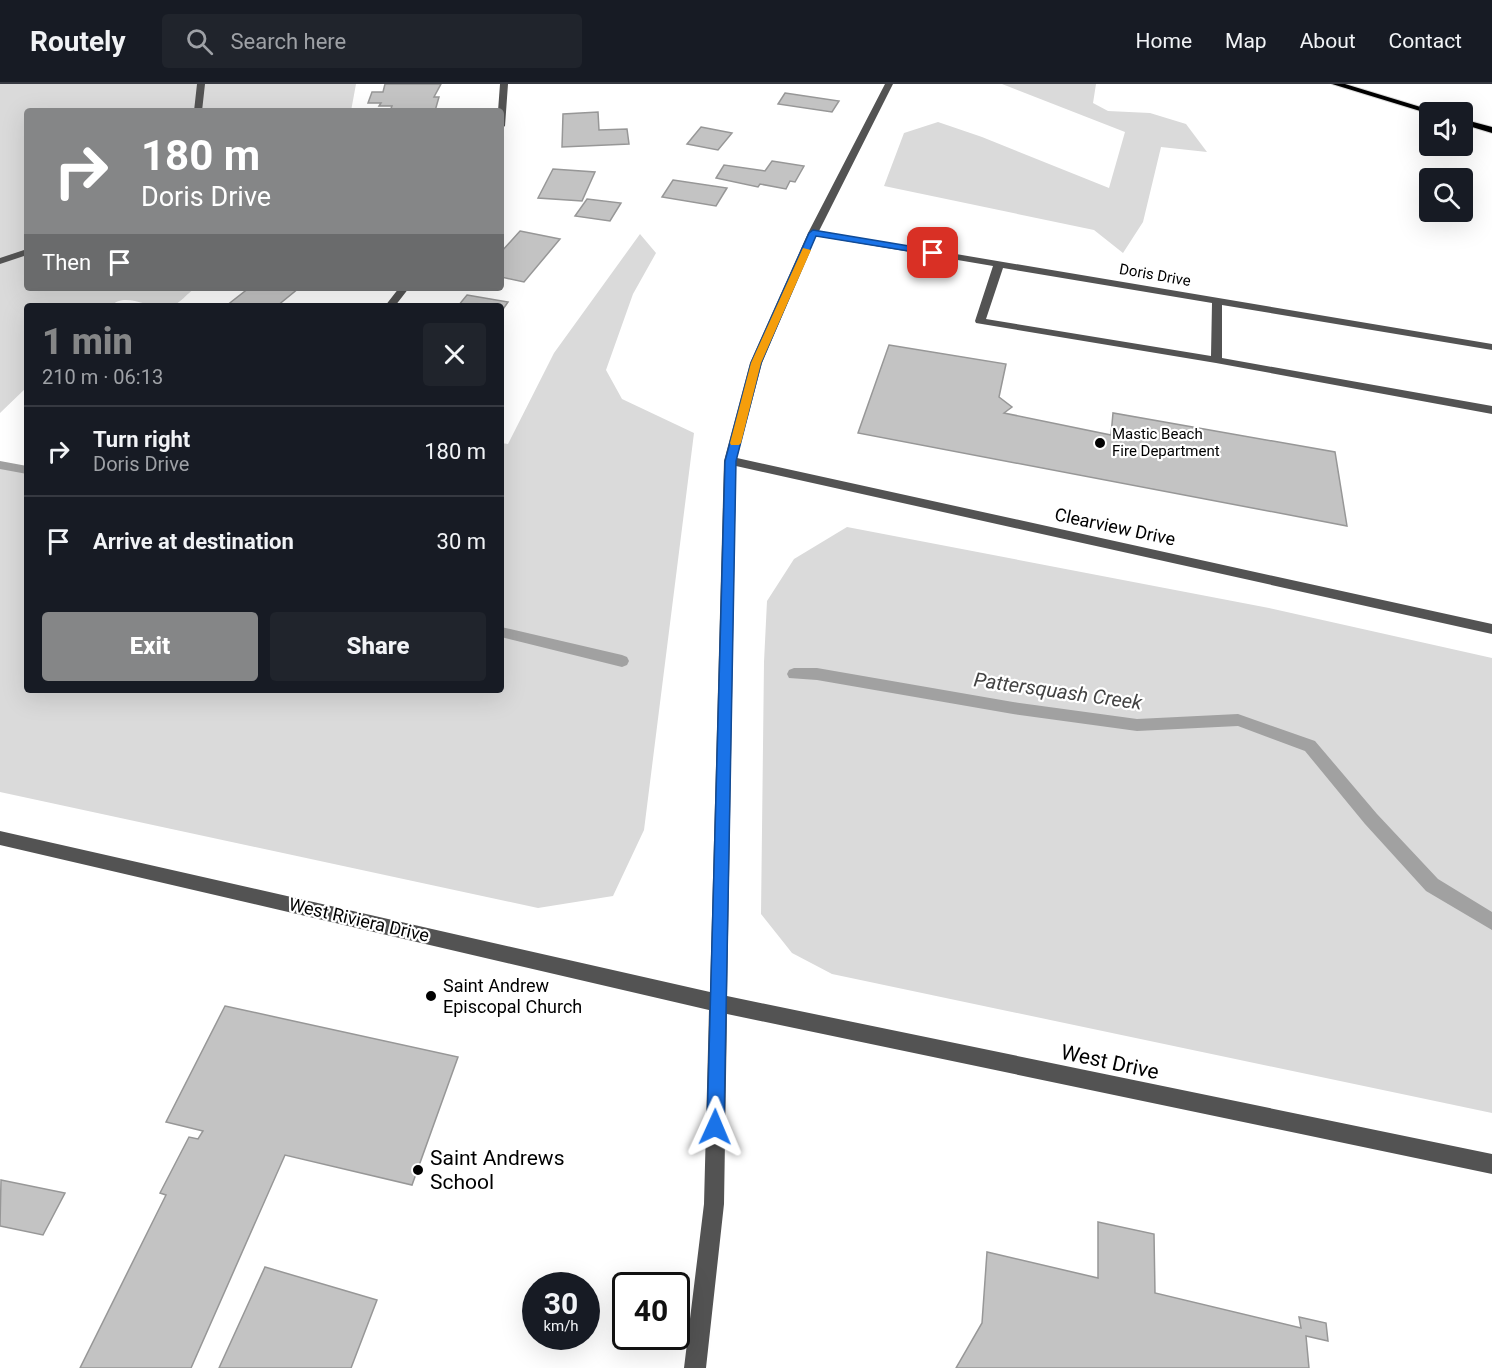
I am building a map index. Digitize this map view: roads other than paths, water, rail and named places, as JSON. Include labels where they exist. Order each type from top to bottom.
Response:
[{"type":"main road","points":[[1336,84],[1419,108]]},
{"type":"main road","points":[[1473,124],[1492,130]]},
{"type":"street","points":[[198,108],[201,84]]},
{"type":"street","points":[[502,108],[504,84]]},
{"type":"street","points":[[695,1368],[714,1204],[730,461],[756,363],[813,233],[889,84]]},
{"type":"street","name":"Doris Drive","points":[[813,233],[1492,347]]},
{"type":"street","points":[[0,261],[24,253]]},
{"type":"street","points":[[999,264],[980,321],[1216,360],[1492,410]]},
{"type":"street","points":[[392,303],[402,291]]},
{"type":"street","points":[[1216,360],[1217,300]]},
{"type":"street","name":"Clearview Drive","points":[[730,461],[1492,629]]},
{"type":"street","name":"West Riviera Drive","points":[[0,838],[719,1003]]},
{"type":"street","name":"West Drive","points":[[719,1003],[1492,1164]]},
{"type":"waterway","name":"Pattersquash Creek","points":[[0,465],[24,469]]},
{"type":"waterway","name":"Pattersquash Creek","points":[[504,633],[622,661]]},
{"type":"waterway","name":"Pattersquash Creek","points":[[794,674],[817,674],[1013,708],[1137,725],[1238,720],[1310,746],[1371,819],[1432,885],[1492,922]]},
{"type":"place","name":"Mastic Beach Fire Department","points":[[1100,443]]},
{"type":"place","name":"Saint Andrew Episcopal Church","points":[[431,996]]},
{"type":"place","name":"Saint Andrews School","points":[[418,1170]]}]
